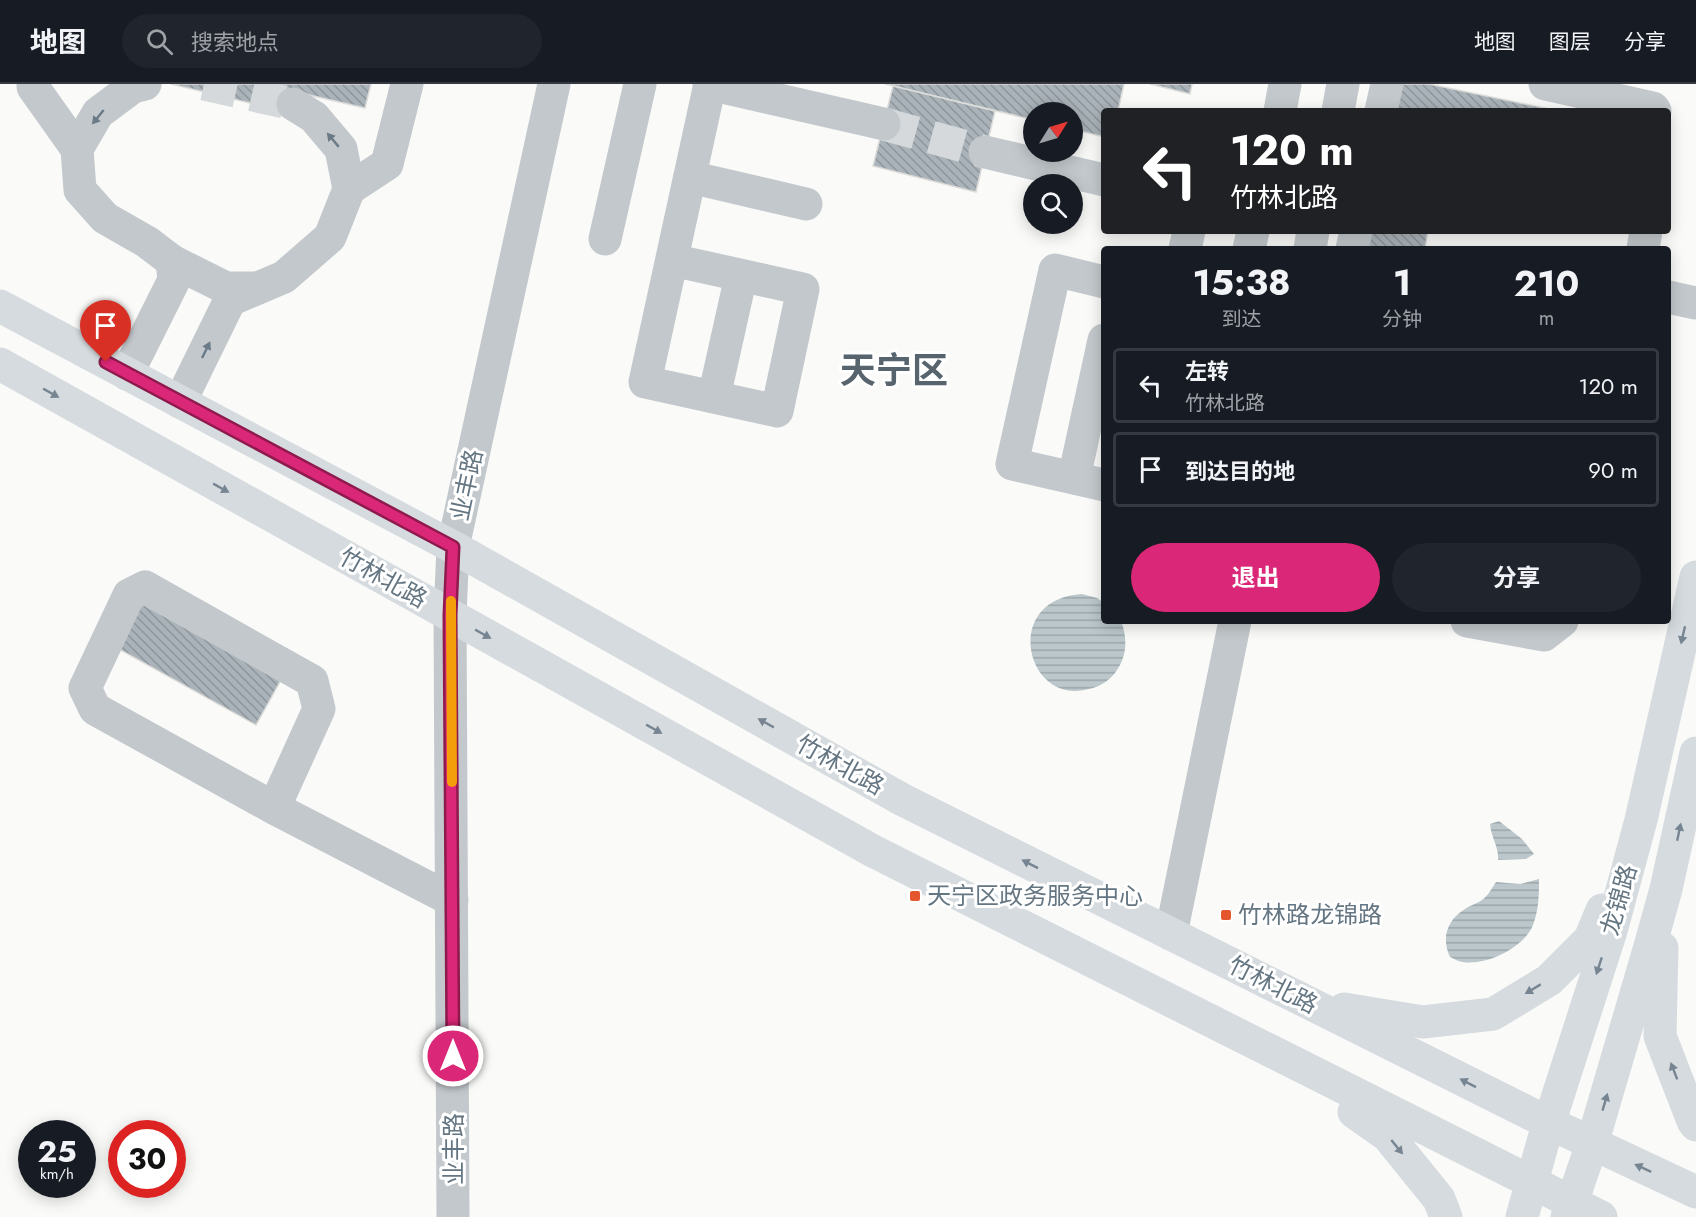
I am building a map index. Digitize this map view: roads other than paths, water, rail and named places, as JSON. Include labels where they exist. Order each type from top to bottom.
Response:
[{"type":"main road","name":"竹林北路","points":[[0,306],[453,547],[903,800],[1549,1123],[1696,1192]]},
{"type":"main road","name":"竹林北路","points":[[0,364],[873,851],[1533,1184],[1569,1210],[1601,1217]]},
{"type":"main road","name":"龙锦路","points":[[1522,1217],[1549,1123],[1611,931],[1641,820],[1696,578]]},
{"type":"main road","name":"龙锦路","points":[[1569,1210],[1592,1144],[1666,889],[1696,753]]},
{"type":"main road","points":[[1292,995],[1354,1011],[1423,1022],[1493,1014],[1549,980],[1590,939],[1641,820]]},
{"type":"main road","points":[[1666,889],[1661,956],[1660,1036],[1696,1125]]},
{"type":"main road","points":[[1267,1050],[1388,1136],[1439,1199],[1446,1217]]},
{"type":"street","points":[[33,84],[77,149],[80,190],[105,218],[147,242],[172,261],[226,288],[259,288]]},
{"type":"street","points":[[77,149],[98,113],[133,87],[145,84]]},
{"type":"street","points":[[349,189],[387,164],[407,84]]},
{"type":"street","name":"业丰路","points":[[453,1217],[450,615],[453,547],[554,84]]},
{"type":"street","points":[[605,239],[640,84]]},
{"type":"street","points":[[672,260],[803,289],[777,411],[645,382],[710,84],[884,124]]},
{"type":"street","points":[[1281,108],[1286,84]]},
{"type":"street","points":[[1339,108],[1343,84]]},
{"type":"street","points":[[1382,108],[1387,84]]},
{"type":"street","points":[[1545,84],[1653,108]]},
{"type":"street","points":[[180,402],[230,300],[284,277],[330,237],[349,189],[341,149],[314,117],[293,104]]},
{"type":"street","points":[[985,152],[1101,179]]},
{"type":"street","points":[[690,177],[806,204]]},
{"type":"street","points":[[127,374],[174,280],[172,261]]},
{"type":"street","points":[[1101,281],[1055,270],[1012,464],[1089,481],[1101,368]]},
{"type":"street","points":[[714,397],[741,276]]},
{"type":"street","points":[[1671,298],[1696,303]]},
{"type":"street","points":[[274,808],[319,709],[312,681],[145,587],[129,595],[85,688],[95,709],[274,808],[452,900]]},
{"type":"street","points":[[1171,934],[1233,624]]},
{"type":"street","points":[[1484,624],[1544,635],[1558,624]]},
{"type":"tunnel","points":[[204,84],[293,104]]},
{"type":"tunnel","points":[[884,124],[985,152]]},
{"type":"place","name":"天宁区政务服务中心","points":[[915,896]]},
{"type":"place","name":"竹林路龙锦路","points":[[1226,915]]},
{"type":"district","name":"天宁区","points":[[894,370]]}]
